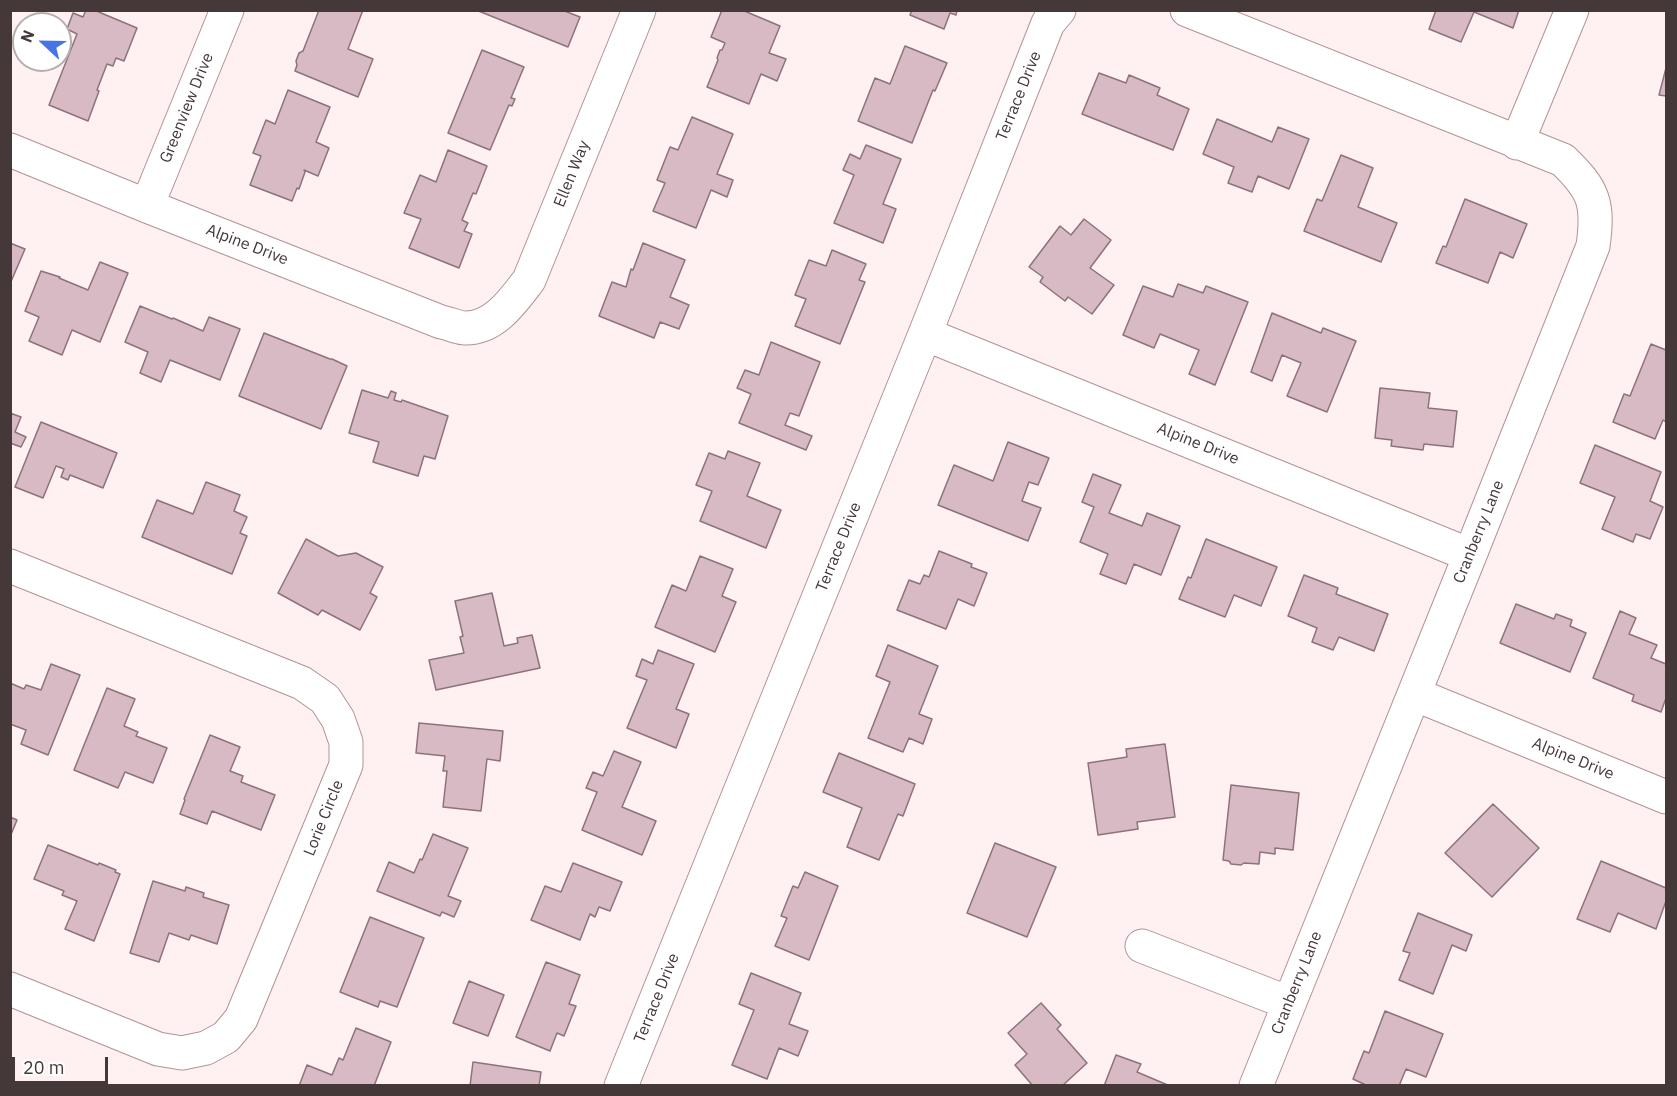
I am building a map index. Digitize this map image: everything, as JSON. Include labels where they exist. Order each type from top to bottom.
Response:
[{"type":"street","name":"Greenview Drive","points":[[147,206],[227,10]]},
{"type":"street","name":"Ellen Way","points":[[486,323],[509,307],[529,280],[639,10]]},
{"type":"street","name":"Terrace Drive","points":[[621,1086],[1048,23],[1059,10]]},
{"type":"street","points":[[1186,10],[1517,143],[1572,10]]},
{"type":"street","name":"Cranberry Lane","points":[[1256,1086],[1593,246],[1596,223],[1594,200],[1582,178],[1563,160],[1517,143]]},
{"type":"street","name":"Alpine Drive","points":[[10,150],[441,322],[464,328],[486,323]]},
{"type":"street","name":"Alpine Drive","points":[[925,334],[1470,555]]},
{"type":"street","name":"Lorie Circle","points":[[10,566],[302,683],[325,699],[338,719],[346,742],[346,765],[241,1019],[226,1037],[206,1048],[182,1053],[158,1048],[10,989]]},
{"type":"street","name":"Alpine Drive","points":[[1414,694],[1666,796]]},
{"type":"street","points":[[1142,946],[1289,1003]]},
{"type":"building","points":[[86,10],[94,10],[137,28],[124,61],[116,58],[113,66],[107,64],[88,121],[49,105],[62,72],[72,72],[72,47],[77,34],[72,32],[73,13],[83,17]]},
{"type":"building","points":[[319,10],[363,10],[348,49],[373,59],[358,97],[295,71],[299,53],[303,51]]},
{"type":"building","points":[[476,10],[562,10],[580,17],[568,47]]},
{"type":"building","points":[[722,10],[742,10],[780,26],[769,53],[786,59],[777,81],[761,74],[749,104],[707,87],[720,50],[725,43],[711,37]]},
{"type":"building","points":[[912,10],[957,10],[956,15],[950,13],[944,29],[910,15]]},
{"type":"building","points":[[1436,10],[1519,10],[1513,28],[1474,12],[1461,42],[1429,29]]},
{"type":"building","points":[[905,46],[947,63],[935,91],[933,90],[912,143],[858,121],[875,78],[890,84]]},
{"type":"building","points":[[482,50],[524,67],[511,98],[515,99],[512,106],[509,105],[490,150],[448,133]]},
{"type":"building","points":[[1666,68],[1666,96],[1659,95]]},
{"type":"building","points":[[1099,73],[1126,83],[1129,75],[1160,88],[1157,95],[1189,109],[1173,150],[1082,114]]},
{"type":"building","points":[[288,90],[330,107],[316,142],[329,148],[318,176],[304,170],[299,189],[297,188],[292,201],[250,185],[261,156],[253,153],[266,120],[275,124]]},
{"type":"building","points":[[692,117],[733,134],[717,174],[733,180],[727,197],[711,190],[696,228],[653,211],[665,183],[657,180],[670,147],[678,150]]},
{"type":"building","points":[[1217,119],[1272,142],[1278,127],[1309,139],[1289,189],[1258,176],[1252,192],[1228,183],[1234,167],[1203,154]]},
{"type":"building","points":[[866,145],[901,159],[883,204],[896,209],[883,243],[834,223],[854,175],[843,170],[850,154],[860,159]]},
{"type":"building","points":[[448,150],[487,166],[462,220],[468,223],[464,231],[472,234],[459,268],[409,248],[421,219],[404,213],[420,175],[436,182]]},
{"type":"building","points":[[1341,155],[1373,168],[1358,207],[1397,223],[1381,262],[1304,231],[1317,199],[1322,201]]},
{"type":"building","points":[[1465,199],[1527,224],[1513,258],[1500,252],[1488,283],[1436,263],[1443,246],[1446,247]]},
{"type":"building","points":[[1084,219],[1111,240],[1090,268],[1114,285],[1092,314],[1068,297],[1065,301],[1040,282],[1043,277],[1029,267],[1060,226],[1071,235]]},
{"type":"building","points":[[10,243],[25,249],[10,284]]},
{"type":"building","points":[[643,243],[685,260],[670,297],[689,305],[679,329],[660,322],[654,338],[599,316],[612,282],[626,287],[631,269],[633,270]]},
{"type":"building","points":[[832,250],[866,264],[859,280],[865,282],[840,344],[795,326],[806,299],[795,295],[809,260],[826,266]]},
{"type":"building","points":[[100,262],[128,273],[100,342],[72,330],[62,355],[29,341],[39,317],[25,311],[41,271],[88,290]]},
{"type":"building","points":[[1178,284],[1203,293],[1206,286],[1248,302],[1215,385],[1189,374],[1199,350],[1160,334],[1154,348],[1123,335],[1143,286],[1173,297]]},
{"type":"building","points":[[140,306],[203,331],[209,317],[240,329],[220,380],[170,360],[161,382],[140,373],[148,352],[125,342]]},
{"type":"building","points":[[1272,313],[1321,333],[1323,328],[1356,341],[1327,412],[1287,396],[1301,363],[1282,355],[1272,381],[1251,372]]},
{"type":"building","points":[[264,333],[347,366],[321,429],[239,396]]},
{"type":"building","points":[[771,342],[820,362],[799,416],[790,413],[785,425],[812,436],[806,450],[739,423],[751,394],[737,388],[745,370],[759,375]]},
{"type":"building","points":[[1651,344],[1666,350],[1666,422],[1663,420],[1655,439],[1613,422],[1624,394],[1630,396]]},
{"type":"building","points":[[1380,388],[1430,393],[1428,408],[1457,411],[1453,447],[1424,444],[1423,450],[1391,446],[1392,440],[1375,438]]},
{"type":"building","points":[[362,390],[388,398],[391,391],[396,393],[394,400],[401,402],[402,400],[448,416],[435,459],[424,456],[418,476],[373,462],[379,442],[349,433]]},
{"type":"building","points":[[10,413],[21,417],[15,432],[26,437],[21,447],[10,443]]},
{"type":"building","points":[[41,422],[117,453],[103,488],[70,475],[68,480],[61,477],[64,469],[56,466],[43,498],[15,487]]},
{"type":"building","points":[[1008,442],[1049,458],[1038,485],[1029,482],[1022,501],[1041,508],[1028,541],[938,505],[954,465],[993,481]]},
{"type":"building","points":[[1595,445],[1661,472],[1650,501],[1663,507],[1650,539],[1636,534],[1633,542],[1602,529],[1615,497],[1580,483]]},
{"type":"building","points":[[728,451],[760,463],[747,496],[781,510],[766,548],[700,521],[712,491],[696,485],[709,453],[725,459]]},
{"type":"building","points":[[1093,474],[1121,485],[1109,513],[1142,526],[1147,513],[1180,526],[1161,575],[1134,564],[1126,584],[1100,574],[1108,554],[1080,542],[1094,507],[1082,502]]},
{"type":"building","points":[[206,482],[240,495],[234,511],[247,517],[240,533],[247,536],[232,574],[142,537],[157,500],[193,514]]},
{"type":"building","points":[[306,539],[338,556],[356,553],[383,567],[370,593],[377,597],[360,630],[322,610],[318,615],[278,593]]},
{"type":"building","points":[[1206,539],[1277,567],[1261,606],[1234,595],[1225,617],[1179,599],[1188,577],[1191,578]]},
{"type":"building","points":[[939,551],[972,564],[971,567],[987,573],[974,606],[958,599],[946,629],[897,610],[909,580],[920,584],[924,575],[929,577]]},
{"type":"building","points":[[700,556],[733,569],[722,596],[736,602],[715,652],[655,627],[672,585],[686,591]]},
{"type":"building","points":[[1304,575],[1338,588],[1336,594],[1388,614],[1374,651],[1339,637],[1333,650],[1312,642],[1317,628],[1288,616]]},
{"type":"building","points":[[492,593],[504,646],[518,643],[517,638],[532,635],[540,668],[436,690],[429,660],[464,653],[460,637],[463,636],[455,601]]},
{"type":"building","points":[[1516,604],[1554,619],[1556,614],[1572,620],[1570,626],[1586,633],[1570,672],[1500,643]]},
{"type":"building","points":[[1620,611],[1636,618],[1629,634],[1657,645],[1651,658],[1666,664],[1666,698],[1661,712],[1632,701],[1634,695],[1593,678]]},
{"type":"building","points":[[888,645],[938,666],[919,714],[932,719],[923,744],[909,738],[903,752],[868,738],[890,682],[876,676]]},
{"type":"building","points":[[658,650],[694,664],[676,709],[689,714],[676,748],[627,728],[647,680],[636,676],[642,659],[653,664]]},
{"type":"building","points":[[51,664],[80,675],[48,755],[21,744],[26,730],[10,724],[10,683],[24,689],[26,685],[41,690]]},
{"type":"building","points":[[107,688],[135,699],[124,726],[138,732],[136,736],[167,748],[153,783],[125,772],[118,788],[74,770]]},
{"type":"building","points":[[419,723],[503,731],[500,761],[487,759],[481,811],[443,807],[447,771],[443,771],[445,756],[416,753]]},
{"type":"building","points":[[210,735],[240,747],[230,771],[243,776],[241,782],[275,795],[261,830],[212,811],[207,824],[180,814]]},
{"type":"building","points":[[1165,744],[1175,817],[1137,822],[1138,829],[1098,835],[1088,763],[1127,757],[1126,749]]},
{"type":"building","points":[[614,751],[641,762],[622,807],[656,821],[642,855],[582,830],[597,792],[586,788],[593,772],[603,776]]},
{"type":"building","points":[[839,753],[915,784],[903,816],[898,814],[879,860],[847,847],[862,808],[823,792]]},
{"type":"building","points":[[1231,785],[1299,793],[1293,850],[1275,848],[1275,854],[1260,852],[1259,864],[1231,864],[1223,860]]},
{"type":"building","points":[[1493,804],[1539,848],[1492,897],[1445,853]]},
{"type":"building","points":[[10,817],[17,820],[10,837]]},
{"type":"building","points":[[433,834],[468,848],[448,896],[461,901],[454,917],[442,912],[440,916],[377,891],[389,862],[414,873]]},
{"type":"building","points":[[995,843],[1056,867],[1027,937],[967,913]]},
{"type":"building","points":[[48,845],[98,865],[99,863],[120,874],[94,941],[65,929],[77,901],[62,895],[64,891],[34,879]]},
{"type":"building","points":[[1601,861],[1666,888],[1666,901],[1656,929],[1618,913],[1610,932],[1577,919]]},
{"type":"building","points":[[573,863],[622,882],[610,911],[599,907],[595,917],[590,914],[580,940],[531,920],[545,886],[561,892]]},
{"type":"building","points":[[805,872],[838,886],[809,960],[775,946],[787,918],[781,916],[793,886],[798,888]]},
{"type":"building","points":[[153,881],[185,891],[186,887],[204,893],[203,897],[229,905],[217,944],[191,935],[189,940],[169,933],[159,962],[130,953]]},
{"type":"building","points":[[1418,913],[1472,935],[1466,951],[1452,945],[1433,994],[1399,980],[1410,953],[1403,951]]},
{"type":"building","points":[[370,917],[424,938],[397,1007],[380,1001],[378,1007],[340,992]]},
{"type":"building","points":[[546,962],[580,975],[569,1004],[576,1006],[564,1036],[557,1033],[550,1051],[516,1037]]},
{"type":"building","points":[[751,973],[801,993],[789,1024],[808,1031],[798,1056],[779,1048],[767,1079],[732,1065],[754,1010],[739,1004]]},
{"type":"building","points":[[469,981],[504,995],[488,1036],[453,1023]]},
{"type":"building","points":[[1041,1003],[1061,1025],[1057,1029],[1087,1063],[1062,1086],[1033,1086],[1015,1065],[1027,1054],[1008,1033]]},
{"type":"building","points":[[1385,1011],[1443,1034],[1426,1077],[1406,1069],[1399,1086],[1368,1086],[1353,1079],[1364,1051],[1369,1053]]},
{"type":"building","points":[[356,1028],[391,1042],[374,1086],[299,1086],[307,1065],[332,1075],[339,1058],[343,1060]]},
{"type":"building","points":[[1116,1055],[1141,1064],[1137,1072],[1170,1086],[1104,1086]]},
{"type":"building","points":[[473,1062],[541,1072],[539,1086],[470,1086]]}]
